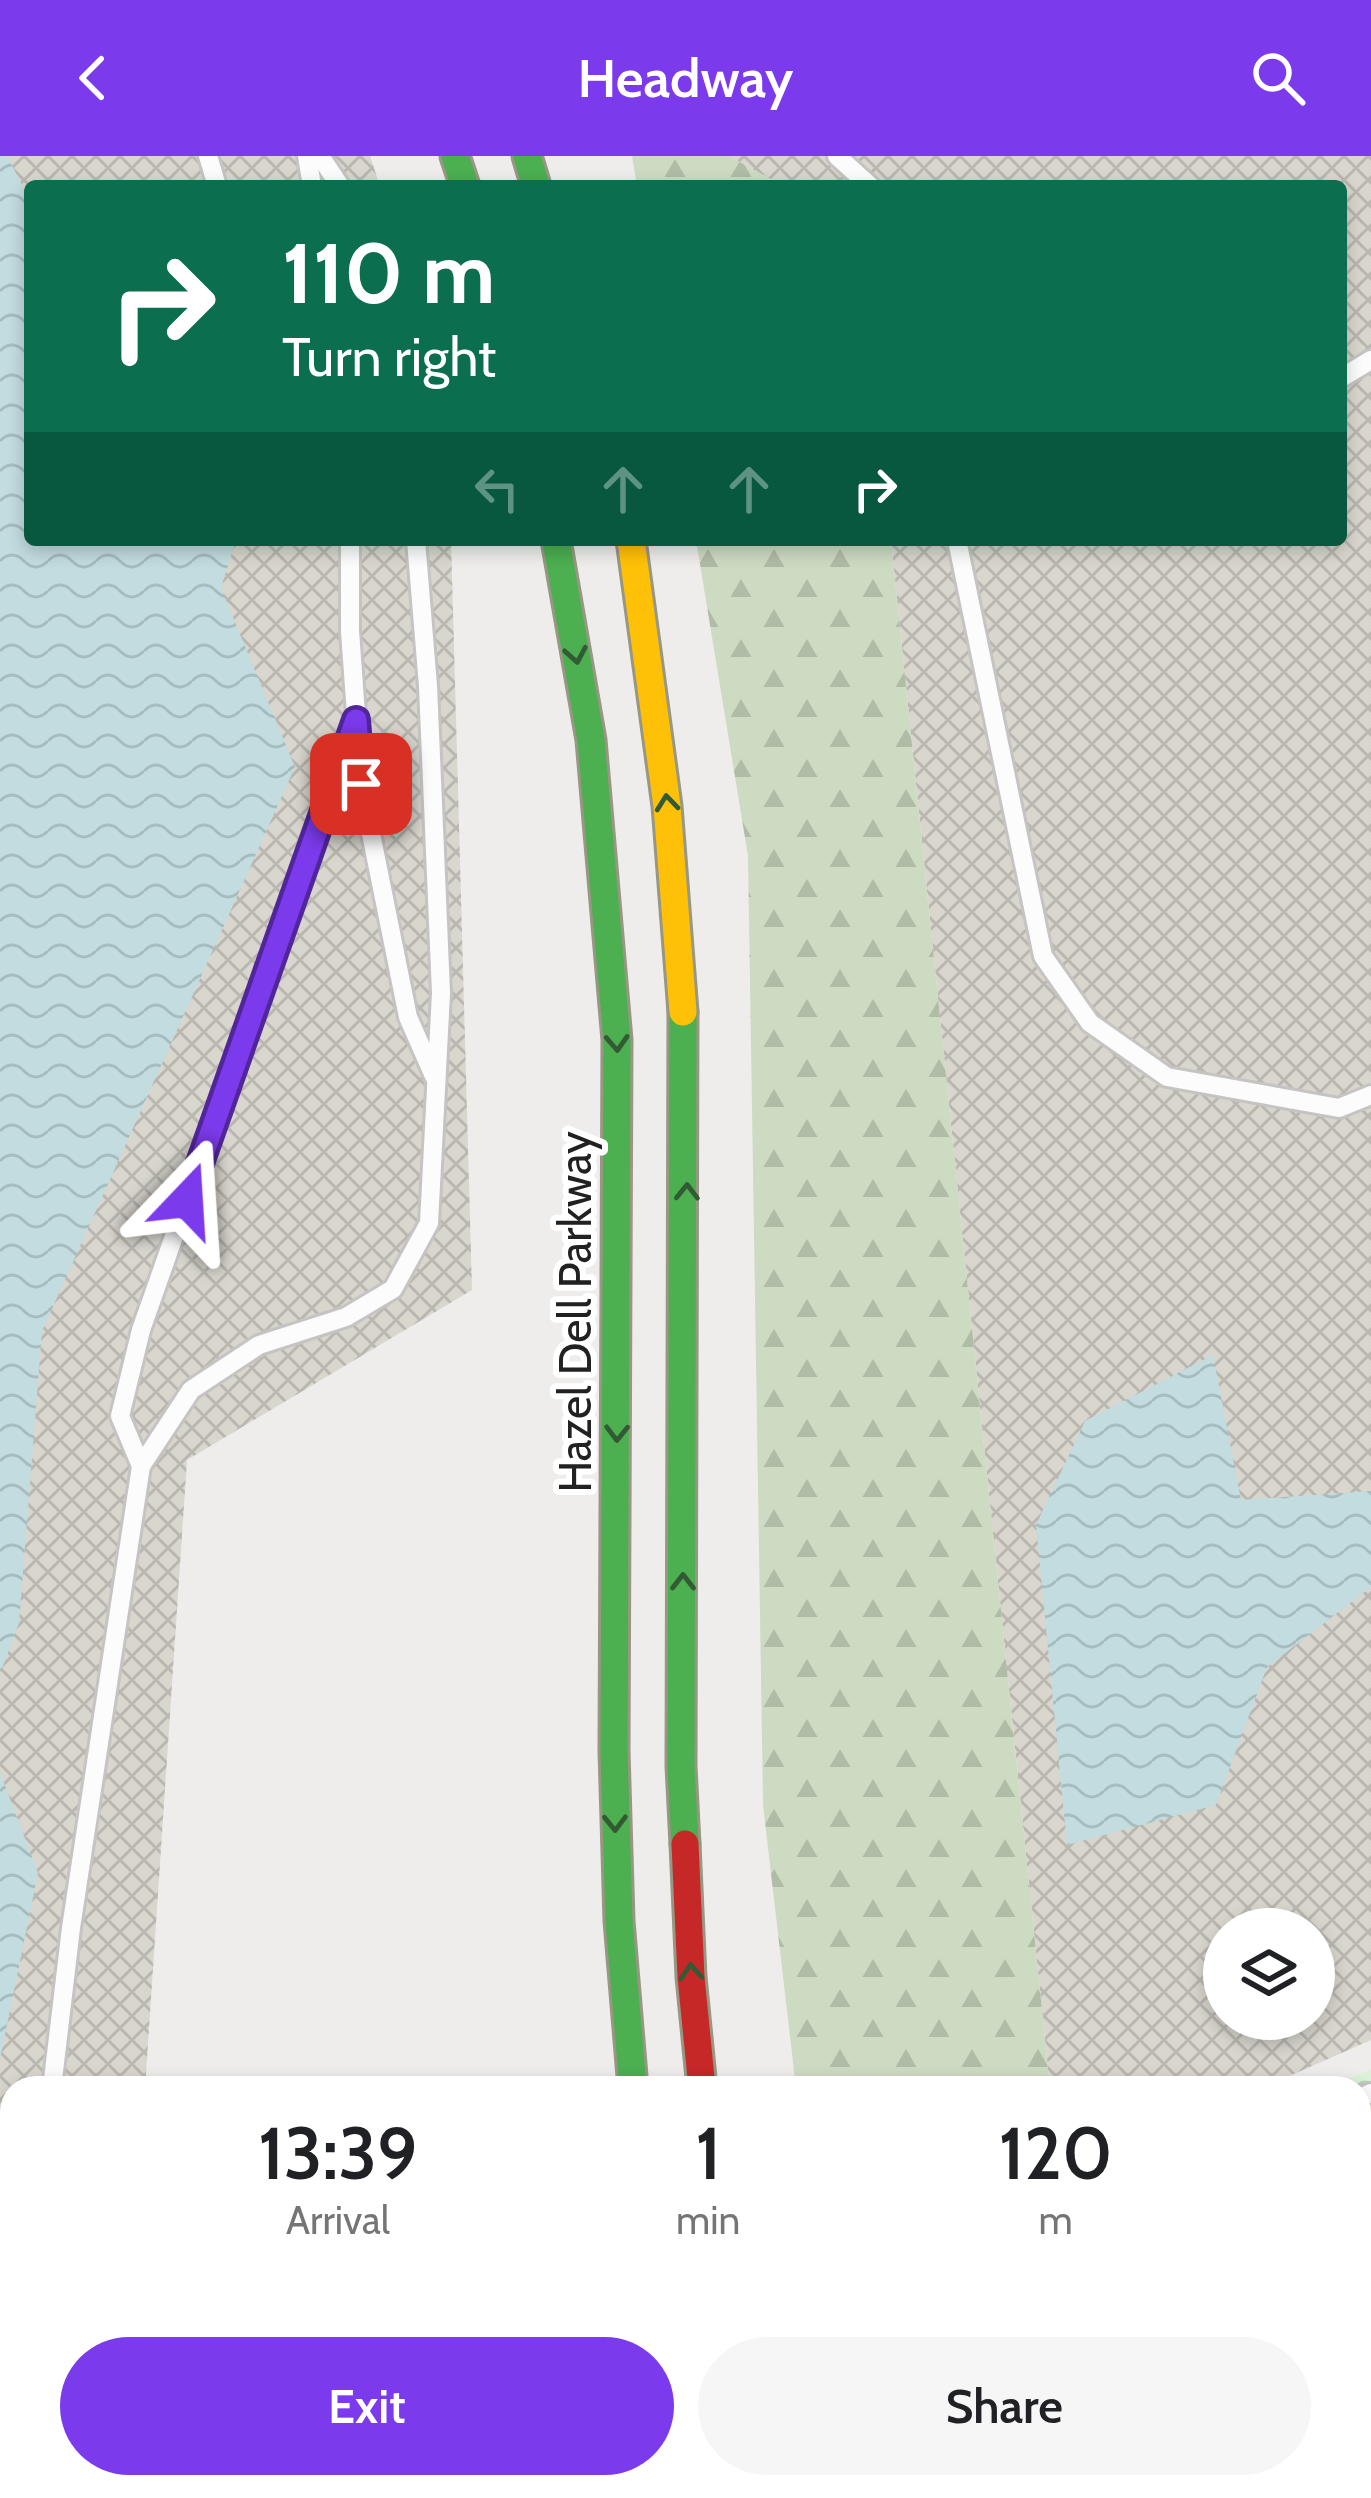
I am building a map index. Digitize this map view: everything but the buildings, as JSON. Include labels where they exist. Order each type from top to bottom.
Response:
[{"type":"main road","name":"Hazel Dell Parkway","points":[[557,546],[591,740],[617,1040],[614,1751],[619,1921],[632,2076]]},
{"type":"main road","points":[[632,546],[668,806],[686,1032],[681,1766],[691,1976],[702,2076]]},
{"type":"lane","points":[[837,156],[863,180]]},
{"type":"lane","points":[[350,546],[361,784],[408,1017],[436,1082]]},
{"type":"lane","points":[[53,2076],[71,1928],[141,1466],[191,1390],[259,1345],[346,1317],[393,1289],[429,1223],[440,970],[428,686],[416,546]]},
{"type":"lane","points":[[958,546],[1043,956],[1090,1023],[1167,1077],[1339,1108],[1371,1095]]},
{"type":"lane","points":[[141,1466],[120,1416],[141,1330],[356,720]]},
{"type":"shaded area","points":[[0,156],[370,156],[378,180],[24,180],[24,546],[451,546],[472,1290],[187,1460],[146,2076],[0,2076]]},
{"type":"shaded area","points":[[729,156],[1371,156],[1371,2040],[1289,2076],[1049,2076],[892,546],[1347,546],[1347,180],[772,180]]},
{"type":"green space","points":[[632,156],[729,156],[772,180],[636,180]]},
{"type":"green space","points":[[697,546],[892,546],[1049,2076],[795,2076],[763,1805],[748,856]]},
{"type":"water","points":[[0,156],[7,156],[24,189],[24,546],[234,546],[221,588],[295,767],[42,1331],[19,1623],[0,1674]]},
{"type":"water","points":[[1213,1355],[1241,1500],[1371,1491],[1371,1587],[1267,1667],[1216,1805],[1067,1845],[1036,1525],[1085,1421]]},
{"type":"water","points":[[0,1772],[38,1873],[0,2059]]},
{"type":"traffic: fast","points":[[455,156],[463,180]]},
{"type":"traffic: fast","points":[[527,156],[534,180]]},
{"type":"traffic: fast","points":[[557,546],[591,740],[617,1040],[614,1751],[619,1921],[632,2076]]},
{"type":"traffic: fast","points":[[683,1012],[681,1766],[685,1844]]},
{"type":"traffic: slow","points":[[632,546],[667,806],[683,1012]]},
{"type":"traffic: jam","points":[[685,1844],[701,2076]]},
{"type":"route","points":[[187,1200],[356,720],[361,784]]}]
